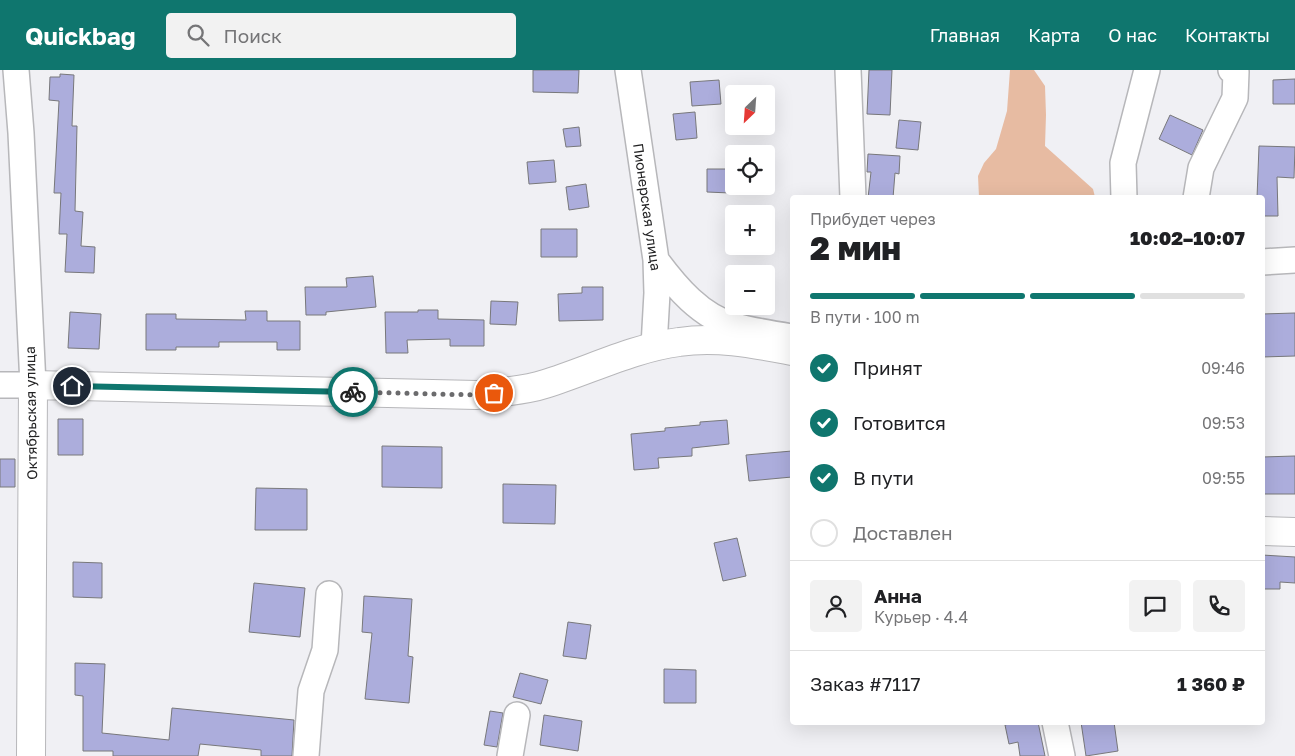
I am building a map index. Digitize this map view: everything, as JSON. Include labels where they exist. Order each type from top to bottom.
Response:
[{"type":"main road","points":[[33,385],[477,395],[543,385],[654,346],[705,339],[746,343],[790,351]]},
{"type":"main road","name":"Октябрьская улица","points":[[31,756],[33,385]]},
{"type":"main road","points":[[1265,531],[1295,532]]},
{"type":"street","name":"Октябрьская улица","points":[[16,70],[10,134],[33,385]]},
{"type":"street","name":"Пионерская улица","points":[[628,70],[656,260],[657,294],[654,346]]},
{"type":"street","points":[[848,70],[853,195]]},
{"type":"street","points":[[1124,195],[1123,162],[1147,70]]},
{"type":"street","points":[[1196,195],[1201,168],[1235,98],[1236,72],[1231,70]]},
{"type":"street","points":[[656,260],[670,279],[693,302],[712,317],[733,326],[790,337]]},
{"type":"street","points":[[1265,262],[1295,260]]},
{"type":"street","points":[[0,385],[33,385]]},
{"type":"street","points":[[306,756],[311,691],[325,650],[329,594]]},
{"type":"street","points":[[510,756],[517,715]]},
{"type":"street","points":[[1055,725],[1062,756]]},
{"type":"shaded area","points":[[1010,70],[1034,70],[1045,86],[1045,146],[1093,189],[1094,195],[979,195],[978,176],[984,163],[996,149],[1007,111]]},
{"type":"building","points":[[533,70],[579,70],[578,93],[533,92]]},
{"type":"building","points":[[869,70],[892,70],[890,115],[867,114]]},
{"type":"building","points":[[60,74],[74,75],[72,126],[77,126],[75,211],[83,212],[81,246],[95,247],[94,273],[65,272],[67,234],[59,234],[61,193],[54,193],[59,101],[49,100],[50,77],[60,77]]},
{"type":"building","points":[[1295,79],[1295,104],[1273,104],[1273,80]]},
{"type":"building","points":[[719,80],[721,104],[692,106],[690,82]]},
{"type":"building","points":[[695,112],[697,138],[676,140],[673,114]]},
{"type":"building","points":[[1170,115],[1203,130],[1192,155],[1159,139]]},
{"type":"building","points":[[899,120],[921,122],[918,150],[896,148]]},
{"type":"building","points":[[579,127],[581,146],[566,147],[563,129]]},
{"type":"building","points":[[1259,146],[1295,147],[1294,178],[1277,177],[1278,216],[1265,216],[1265,195],[1257,195]]},
{"type":"building","points":[[868,154],[900,156],[899,174],[895,173],[893,195],[868,195],[871,172],[867,172]]},
{"type":"building","points":[[554,160],[556,182],[529,184],[527,162]]},
{"type":"building","points":[[707,169],[725,169],[725,193],[707,192]]},
{"type":"building","points":[[586,184],[589,207],[569,210],[566,187]]},
{"type":"building","points":[[541,229],[577,229],[577,257],[541,257]]},
{"type":"building","points":[[373,276],[376,307],[326,312],[326,315],[306,315],[305,287],[347,287],[346,278]]},
{"type":"building","points":[[582,287],[603,287],[603,320],[559,321],[558,294],[582,293]]},
{"type":"building","points":[[491,301],[518,302],[516,325],[490,324]]},
{"type":"building","points":[[418,310],[438,310],[438,319],[484,320],[484,346],[450,346],[450,339],[407,340],[408,353],[386,353],[385,312],[418,312]]},
{"type":"building","points":[[245,311],[267,311],[267,321],[300,321],[300,350],[277,350],[277,342],[219,342],[219,347],[176,347],[176,350],[146,350],[146,314],[176,314],[176,319],[246,320]]},
{"type":"building","points":[[70,312],[101,314],[99,349],[68,348]]},
{"type":"building","points":[[1295,313],[1295,356],[1265,357],[1265,314]]},
{"type":"building","points":[[58,419],[83,419],[83,455],[58,455]]},
{"type":"building","points":[[727,420],[729,444],[692,448],[692,456],[658,458],[659,468],[634,470],[631,434],[665,431],[665,428],[700,425],[700,422]]},
{"type":"building","points":[[382,446],[442,447],[442,488],[382,487]]},
{"type":"building","points":[[790,451],[790,477],[749,481],[746,455]]},
{"type":"building","points":[[1295,456],[1295,494],[1265,494],[1265,457]]},
{"type":"building","points":[[0,459],[15,459],[15,487],[0,487]]},
{"type":"building","points":[[503,484],[556,485],[555,524],[503,523]]},
{"type":"building","points":[[256,488],[307,489],[307,530],[255,530]]},
{"type":"building","points":[[737,538],[746,576],[723,581],[714,543]]},
{"type":"building","points":[[1265,555],[1295,557],[1295,583],[1280,582],[1280,589],[1265,589]]},
{"type":"building","points":[[73,562],[102,563],[102,598],[73,597]]},
{"type":"building","points":[[254,583],[305,588],[300,637],[249,632]]},
{"type":"building","points":[[364,596],[412,599],[408,656],[413,657],[409,703],[365,699],[372,633],[362,632]]},
{"type":"building","points":[[568,622],[591,625],[586,659],[563,656]]},
{"type":"building","points":[[75,663],[105,664],[102,733],[169,740],[172,708],[294,720],[292,756],[261,756],[261,750],[200,744],[198,756],[113,756],[113,751],[83,751],[83,696],[75,695]]},
{"type":"building","points":[[664,669],[696,670],[696,703],[664,703]]},
{"type":"building","points":[[520,673],[548,680],[541,704],[513,697]]},
{"type":"building","points":[[490,711],[503,713],[497,747],[484,745]]},
{"type":"building","points":[[544,715],[582,721],[578,751],[540,745]]},
{"type":"building","points":[[1005,725],[1039,725],[1045,756],[1020,756],[1018,742],[1009,744]]},
{"type":"building","points":[[1081,725],[1114,725],[1118,751],[1086,756]]},
{"type":"way so far","points":[[353,392],[477,395],[494,393]]},
{"type":"route","points":[[72,386],[353,392]]}]
